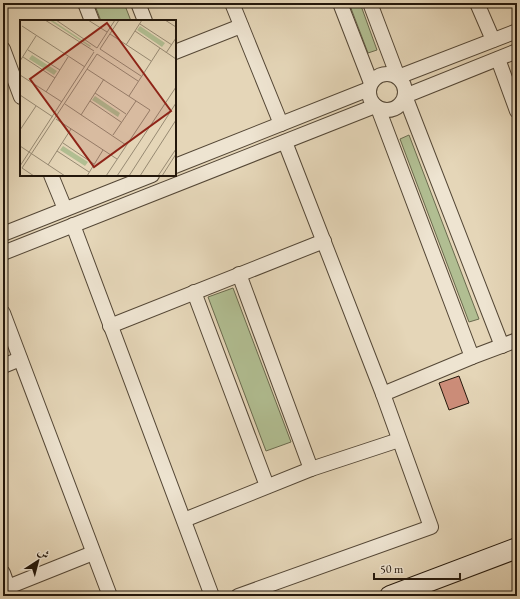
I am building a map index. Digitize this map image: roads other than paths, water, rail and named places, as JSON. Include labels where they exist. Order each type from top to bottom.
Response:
[{"type":"main road","points":[[390,596],[517,548]]},
{"type":"street","points":[[86,3],[92,20]]},
{"type":"street","points":[[138,3],[145,20]]},
{"type":"street","points":[[232,3],[281,124]]},
{"type":"street","points":[[340,3],[370,86]]},
{"type":"street","points":[[370,3],[398,77],[403,84],[405,96],[502,346]]},
{"type":"street","points":[[477,3],[493,40]]},
{"type":"street","points":[[176,52],[241,26]]},
{"type":"street","points":[[472,356],[376,107],[369,95],[370,86],[374,79],[384,74],[390,74],[398,77],[517,31]]},
{"type":"street","points":[[3,49],[20,94]]},
{"type":"street","points":[[3,253],[376,107],[383,110],[395,109],[399,106],[405,96],[517,51]]},
{"type":"street","points":[[498,59],[517,111]]},
{"type":"street","points":[[176,166],[281,124],[370,86]]},
{"type":"street","points":[[238,596],[431,527],[383,394],[285,142]]},
{"type":"street","points":[[52,176],[65,209]]},
{"type":"street","points":[[3,234],[149,176]]},
{"type":"street","points":[[73,225],[212,596]]},
{"type":"street","points":[[110,326],[324,241]]},
{"type":"street","points":[[239,274],[311,469]]},
{"type":"street","points":[[194,292],[267,486]]},
{"type":"street","points":[[3,313],[110,596]]},
{"type":"street","points":[[383,394],[472,356],[517,340]]},
{"type":"street","points":[[3,366],[20,359]]},
{"type":"street","points":[[184,520],[311,469],[399,440]]},
{"type":"street","points":[[3,573],[6,588],[93,553]]}]
